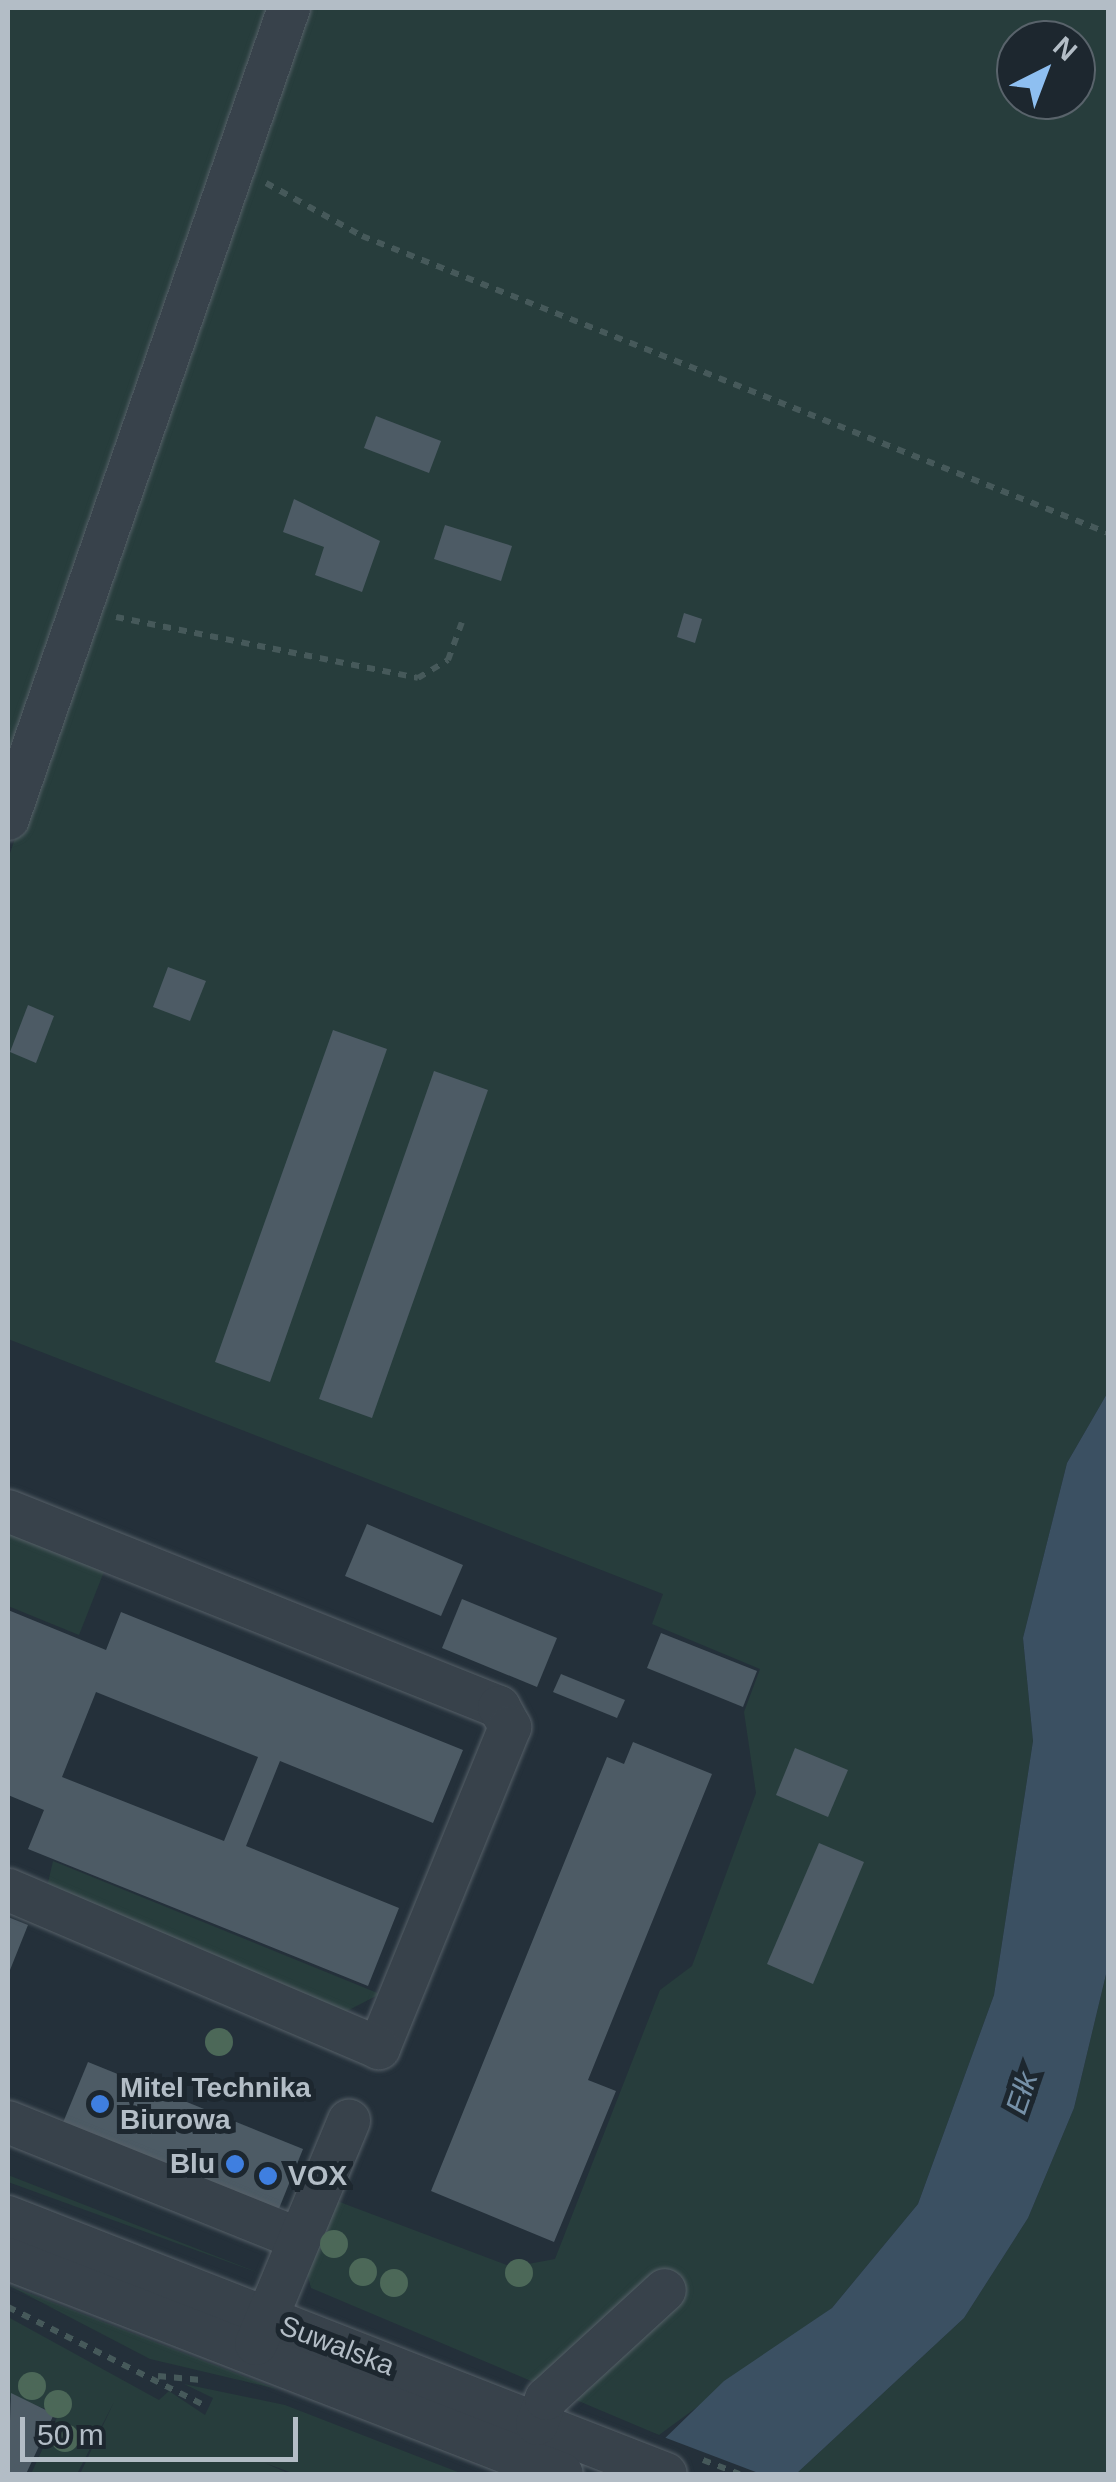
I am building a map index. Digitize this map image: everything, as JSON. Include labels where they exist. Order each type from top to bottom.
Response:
[{"type":"street","points":[[8,819],[289,8]]},
{"type":"street","points":[[8,1511],[499,1707],[510,1727],[379,2048],[8,1890]]},
{"type":"street","points":[[260,2336],[348,2121]]},
{"type":"street","points":[[8,2122],[300,2239]]},
{"type":"street","name":"Suwalska","points":[[8,2217],[260,2336],[575,2459],[666,2474]]},
{"type":"street","name":"Suwalska","points":[[8,2260],[537,2424],[575,2459]]},
{"type":"street","points":[[537,2424],[546,2399],[665,2290]]},
{"type":"path","points":[[234,165],[362,236],[1108,533]]},
{"type":"path","points":[[80,610],[418,678],[448,660],[462,622]]},
{"type":"path","points":[[8,2307],[158,2376],[202,2404]]},
{"type":"green space","points":[[8,8],[275,8],[8,776]]},
{"type":"green space","points":[[299,8],[1108,8],[1108,1392],[1067,1463],[1023,1638],[1033,1741],[994,1995],[918,2204],[832,2308],[659,2435],[311,2288],[307,2273],[337,2201],[512,2267],[555,2259],[660,1990],[692,1966],[756,1793],[744,1712],[760,1669],[652,1624],[663,1594],[8,1339],[8,859]]},
{"type":"green space","points":[[8,1529],[105,1569],[79,1635],[8,1606]]},
{"type":"green space","points":[[53,1861],[380,1994],[343,2013],[47,1887]]},
{"type":"green space","points":[[1108,1966],[1108,2474],[796,2474],[964,2318],[1028,2218],[1074,2108]]},
{"type":"green space","points":[[8,2175],[267,2276],[8,2182]]},
{"type":"green space","points":[[8,2285],[277,2389],[150,2359]]},
{"type":"green space","points":[[8,2317],[159,2400],[169,2391],[205,2415],[213,2398],[184,2384],[285,2405],[463,2474],[295,2474],[265,2463],[290,2474],[80,2474],[114,2402],[77,2474],[31,2474],[59,2413],[8,2397]]},
{"type":"water","name":"Ełk","points":[[1108,1392],[1108,1966],[1074,2108],[1028,2218],[964,2318],[796,2474],[628,2474],[724,2381],[832,2308],[918,2204],[994,1995],[1033,1741],[1023,1638],[1067,1463]]},
{"type":"pier","points":[[653,2433],[761,2474],[623,2474]]},
{"type":"building","points":[[376,416],[441,441],[429,473],[364,448]]},
{"type":"building","points":[[294,499],[380,541],[362,592],[315,575],[324,547],[283,532]]},
{"type":"building","points":[[445,525],[512,546],[501,581],[434,559]]},
{"type":"building","points":[[684,613],[702,619],[695,643],[677,637]]},
{"type":"building","points":[[168,967],[206,981],[190,1021],[153,1007]]},
{"type":"building","points":[[28,1005],[54,1016],[36,1063],[10,1052]]},
{"type":"building","points":[[333,1030],[387,1049],[270,1382],[215,1362]]},
{"type":"building","points":[[434,1071],[488,1090],[372,1418],[319,1399]]},
{"type":"building","points":[[367,1524],[463,1565],[441,1616],[345,1576]]},
{"type":"building","points":[[462,1599],[557,1638],[537,1687],[442,1648]]},
{"type":"building","points":[[8,1610],[106,1650],[121,1612],[463,1750],[433,1823],[280,1761],[246,1846],[399,1908],[368,1986],[28,1849],[44,1810],[8,1795]],"holes":[[[96,1692],[258,1757],[224,1841],[62,1777]]]},
{"type":"building","points":[[661,1633],[757,1671],[743,1707],[647,1668]]},
{"type":"building","points":[[561,1674],[625,1700],[617,1718],[553,1692]]},
{"type":"building","points":[[633,1742],[712,1774],[588,2080],[616,2091],[554,2242],[431,2191],[607,1757],[624,1764]]},
{"type":"building","points":[[795,1748],[848,1770],[828,1817],[776,1795]]},
{"type":"building","points":[[819,1843],[864,1862],[813,1984],[767,1964]]},
{"type":"building","points":[[8,1917],[28,1925],[8,1975]]},
{"type":"building","points":[[88,2062],[303,2149],[278,2211],[62,2125]]},
{"type":"building","points":[[11,2393],[54,2414],[26,2474],[8,2474]]},
{"type":"place","name":"Mitel Technika Biurowa","points":[[100,2104]]},
{"type":"place","name":"Blu","points":[[235,2164]]},
{"type":"place","name":"VOX","points":[[268,2176]]}]
